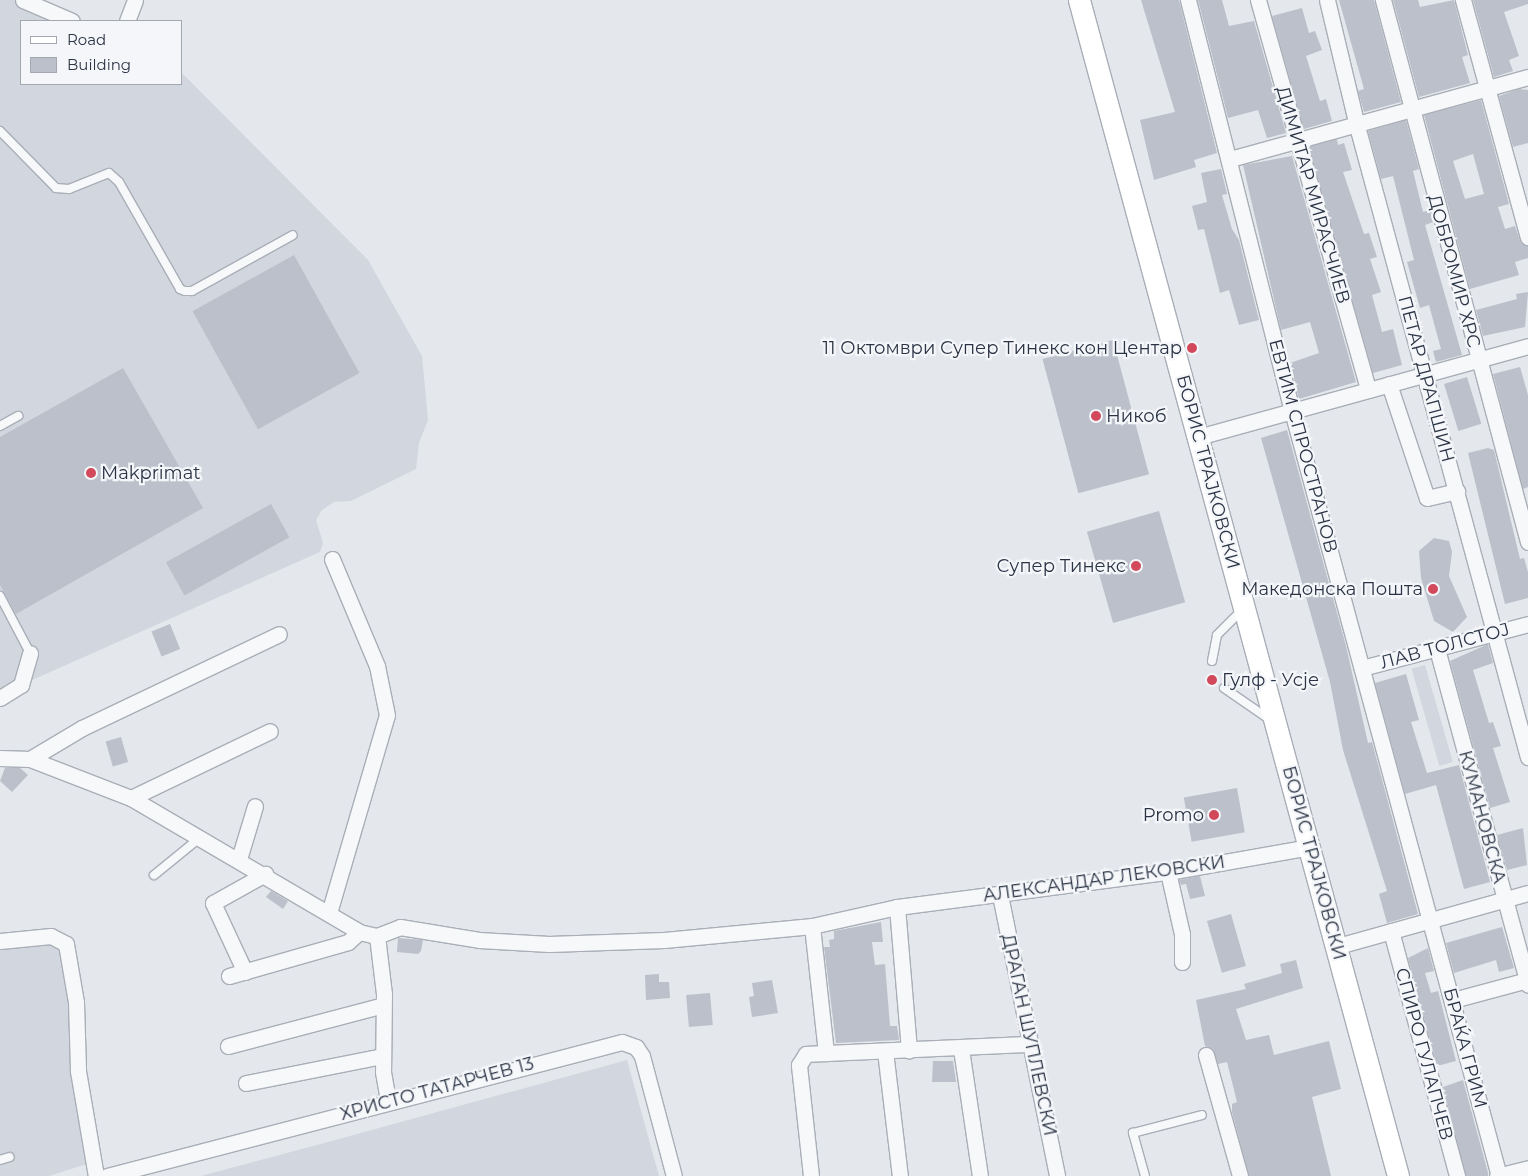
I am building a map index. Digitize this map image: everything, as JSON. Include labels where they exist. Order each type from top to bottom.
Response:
[{"type":"street","points":[[127,20],[135,0]]},
{"type":"street","name":"БОРИС ТРАЈКОВСКИ","points":[[1079,0],[1338,946],[1398,1176]]},
{"type":"street","name":"ЕВТИМ СПРОСТРАНОВ","points":[[1188,0],[1230,159],[1292,411],[1432,920]]},
{"type":"street","name":"ДИМИТАР МИРАСЧИЕВ","points":[[1258,0],[1368,390]]},
{"type":"street","name":"ПЕТАР ДРАПШИН","points":[[1326,0],[1357,126],[1496,632],[1528,757]]},
{"type":"street","name":"ДОБРОМИР ХРС","points":[[1383,0],[1477,360],[1528,542]]},
{"type":"street","points":[[1463,0],[1489,87],[1528,237]]},
{"type":"street","points":[[29,1],[70,20]]},
{"type":"street","points":[[1230,159],[1357,126],[1528,77]]},
{"type":"street","points":[[1198,437],[1528,346]]},
{"type":"street","points":[[1389,384],[1427,498],[1457,491]]},
{"type":"street","points":[[329,914],[387,716],[377,666],[332,559]]},
{"type":"street","name":"ЛАВ ТОЛСТОЈ","points":[[1362,668],[1528,624]]},
{"type":"street","points":[[30,759],[82,728],[279,634]]},
{"type":"street","name":"КУМАНОВСКА","points":[[1437,649],[1527,982]]},
{"type":"street","points":[[0,698],[21,685],[30,653]]},
{"type":"street","points":[[131,798],[270,731]]},
{"type":"street","points":[[0,758],[30,759],[131,798],[265,874],[359,932],[377,936],[383,1005],[382,1056],[388,1101]]},
{"type":"street","points":[[239,859],[255,806]]},
{"type":"street","name":"АЛЕКСАНДАР ЛЕКОВСКИ","points":[[377,936],[400,927],[479,940],[549,944],[664,940],[812,926],[897,907],[1168,872],[1310,848]]},
{"type":"street","points":[[1168,872],[1182,934],[1182,962]]},
{"type":"street","points":[[245,972],[213,904],[265,874]]},
{"type":"street","points":[[1338,946],[1528,892]]},
{"type":"street","name":"ДРАГАН ШУПЛЕВСКИ","points":[[1000,895],[1058,1176]]},
{"type":"street","points":[[897,907],[909,1051]]},
{"type":"street","name":"БРАЌА ГРИМ","points":[[1432,920],[1499,1176]]},
{"type":"street","points":[[812,926],[826,1053]]},
{"type":"street","name":"СПИРО ГУЛАПЧЕВ","points":[[1391,931],[1457,1176]]},
{"type":"street","points":[[229,976],[348,942],[359,932]]},
{"type":"street","points":[[0,940],[51,936],[65,942],[76,1002],[78,1071],[96,1176]]},
{"type":"street","points":[[1453,1000],[1527,982]]},
{"type":"street","points":[[228,1046],[383,1005]]},
{"type":"street","name":"ХРИСТО ТАТАРЧЕВ 13","points":[[106,1176],[614,1042],[630,1044],[642,1056],[674,1176]]},
{"type":"street","points":[[811,1176],[799,1065],[802,1057],[826,1053],[961,1049],[1030,1044]]},
{"type":"street","points":[[961,1049],[980,1176]]},
{"type":"street","points":[[884,1051],[900,1176]]},
{"type":"street","points":[[1206,1055],[1240,1176]]},
{"type":"street","points":[[246,1083],[382,1056]]},
{"type":"street","points":[[1499,1176],[1528,1168]]},
{"type":"lane","points":[[0,131],[56,188],[69,189],[109,173],[119,182],[180,289],[185,291],[192,291],[293,235]]},
{"type":"lane","points":[[0,426],[18,416]]},
{"type":"lane","points":[[0,596],[30,653]]},
{"type":"lane","points":[[1212,661],[1217,635],[1244,608]]},
{"type":"lane","points":[[1224,688],[1276,724]]},
{"type":"lane","points":[[154,875],[201,838]]},
{"type":"lane","points":[[1145,1176],[1133,1133],[1202,1115]]},
{"type":"lane","points":[[0,1160],[10,1157]]},
{"type":"shaded area","points":[[0,0],[23,0],[70,20],[20,20],[20,85],[182,85],[182,73],[368,260],[422,356],[428,420],[419,443],[416,469],[351,501],[334,502],[322,510],[316,520],[323,543],[320,552],[21,685],[0,698]]},
{"type":"shaded area","points":[[1425,665],[1453,762],[1439,766],[1412,669]]},
{"type":"shaded area","points":[[61,938],[93,1162],[49,1176],[0,1176],[0,941]]},
{"type":"shaded area","points":[[627,1060],[659,1176],[201,1176],[328,1142]]},
{"type":"building","points":[[1141,0],[1179,0],[1217,153],[1194,160],[1196,167],[1154,180],[1140,120],[1175,112]]},
{"type":"building","points":[[1198,0],[1222,0],[1229,26],[1254,21],[1286,133],[1267,138],[1258,110],[1228,118]]},
{"type":"building","points":[[1339,0],[1374,0],[1401,102],[1364,112],[1358,91],[1364,89]]},
{"type":"building","points":[[1393,0],[1418,0],[1420,7],[1454,0],[1468,55],[1462,57],[1470,83],[1419,97]]},
{"type":"building","points":[[1473,0],[1528,0],[1528,4],[1504,12],[1519,56],[1509,60],[1513,71],[1494,77]]},
{"type":"building","points":[[1302,8],[1309,33],[1315,31],[1322,50],[1306,56],[1320,101],[1326,99],[1332,121],[1304,129],[1272,16]]},
{"type":"building","points":[[1519,89],[1528,90],[1528,143],[1513,147],[1499,96]]},
{"type":"building","points":[[1481,100],[1509,204],[1498,207],[1505,229],[1515,226],[1521,243],[1528,246],[1528,258],[1515,262],[1519,275],[1470,289],[1424,115]],"holes":[[[1473,154],[1484,194],[1465,199],[1453,161]]]},
{"type":"building","points":[[1406,120],[1419,169],[1413,171],[1423,212],[1430,210],[1433,222],[1425,225],[1462,355],[1436,362],[1433,351],[1441,349],[1429,305],[1420,308],[1407,262],[1414,260],[1393,176],[1381,179],[1368,131]]},
{"type":"building","points":[[1337,139],[1338,145],[1344,143],[1352,170],[1343,172],[1364,234],[1369,233],[1377,257],[1370,259],[1381,292],[1372,295],[1382,332],[1393,329],[1402,365],[1373,373],[1309,147]]},
{"type":"building","points":[[1292,156],[1356,382],[1299,399],[1290,363],[1319,353],[1310,322],[1281,330],[1243,165]]},
{"type":"building","points":[[1221,169],[1227,194],[1222,195],[1232,229],[1239,240],[1259,320],[1239,325],[1229,290],[1220,293],[1204,229],[1198,230],[1192,206],[1207,202],[1201,173]]},
{"type":"building","points":[[294,255],[359,373],[258,429],[193,311]]},
{"type":"building","points":[[1528,292],[1525,327],[1483,336],[1476,310],[1517,299],[1516,294]]},
{"type":"building","name":"Никоб","points":[[1113,340],[1149,474],[1078,493],[1042,359]]},
{"type":"building","points":[[1520,367],[1528,395],[1528,487],[1523,489],[1493,374]]},
{"type":"building","name":"Makprimat","points":[[123,368],[203,508],[16,614],[0,585],[0,437]]},
{"type":"building","points":[[1467,377],[1481,424],[1458,431],[1444,384]]},
{"type":"building","points":[[1287,430],[1346,646],[1368,743],[1372,742],[1418,914],[1387,923],[1379,894],[1387,891],[1343,750],[1330,682],[1261,438]]},
{"type":"building","points":[[1488,448],[1494,450],[1520,559],[1524,558],[1528,572],[1528,598],[1505,604],[1468,453]]},
{"type":"building","points":[[271,504],[289,537],[184,595],[166,562]]},
{"type":"building","name":"Супер Тинекс","points":[[1159,511],[1185,602],[1113,623],[1087,532]]},
{"type":"building","points":[[1434,538],[1449,541],[1452,552],[1449,576],[1467,617],[1453,632],[1434,621],[1421,578],[1419,551]]},
{"type":"building","points":[[170,624],[180,649],[162,657],[151,631]]},
{"type":"building","points":[[1488,644],[1493,663],[1473,670],[1489,723],[1493,722],[1501,746],[1493,748],[1510,802],[1490,808],[1450,661]]},
{"type":"building","points":[[1406,674],[1419,720],[1411,722],[1427,773],[1459,765],[1490,882],[1464,889],[1436,785],[1405,794],[1375,683]]},
{"type":"building","points":[[121,737],[128,762],[113,766],[106,741]]},
{"type":"building","points":[[5,768],[20,768],[28,775],[12,792],[0,781]]},
{"type":"building","name":"Promo","points":[[1237,788],[1245,832],[1192,842],[1184,797]]},
{"type":"building","points":[[1523,828],[1527,865],[1507,870],[1497,835]]},
{"type":"building","points":[[1200,876],[1205,896],[1190,899],[1186,884],[1181,885],[1179,880]]},
{"type":"building","points":[[271,891],[288,901],[283,909],[266,897]]},
{"type":"building","points":[[1231,914],[1246,966],[1222,973],[1207,921]]},
{"type":"building","points":[[881,922],[883,942],[872,942],[875,965],[885,964],[890,1026],[897,1026],[899,1040],[836,1043],[824,947],[830,947],[829,940],[834,939],[834,931]]},
{"type":"building","points":[[1502,927],[1514,968],[1499,972],[1496,960],[1454,973],[1446,943]]},
{"type":"building","points":[[398,938],[423,940],[421,951],[418,954],[397,952]]},
{"type":"building","points":[[1428,948],[1434,971],[1425,973],[1431,993],[1438,991],[1456,1061],[1437,1066],[1408,958]]},
{"type":"building","points":[[1296,960],[1303,988],[1236,1009],[1246,1040],[1269,1035],[1274,1055],[1329,1041],[1341,1089],[1312,1097],[1331,1176],[1249,1176],[1232,1112],[1232,1104],[1237,1102],[1227,1062],[1218,1064],[1213,1049],[1205,1046],[1196,1000],[1246,989],[1244,984],[1282,973],[1280,964]]},
{"type":"building","points":[[659,974],[659,982],[669,982],[670,998],[646,1000],[645,975]]},
{"type":"building","points":[[772,980],[778,1013],[752,1017],[749,997],[754,996],[752,983]]},
{"type":"building","points":[[710,993],[713,1025],[689,1027],[686,995]]},
{"type":"building","points":[[933,1061],[953,1061],[956,1082],[932,1082]]},
{"type":"building","points":[[1463,1080],[1488,1176],[1466,1176],[1443,1087]]},
{"type":"place","name":"11 Октомври Супер Тинекс кон Центар","points":[[1192,348]]},
{"type":"place","name":"Никоб","points":[[1096,416]]},
{"type":"place","name":"Makprimat","points":[[91,473]]},
{"type":"place","name":"Супер Тинекс","points":[[1136,566]]},
{"type":"place","name":"Македонска Пошта","points":[[1433,589]]},
{"type":"place","name":"Гулф - Усје","points":[[1212,680]]},
{"type":"place","name":"Promo","points":[[1214,815]]}]
